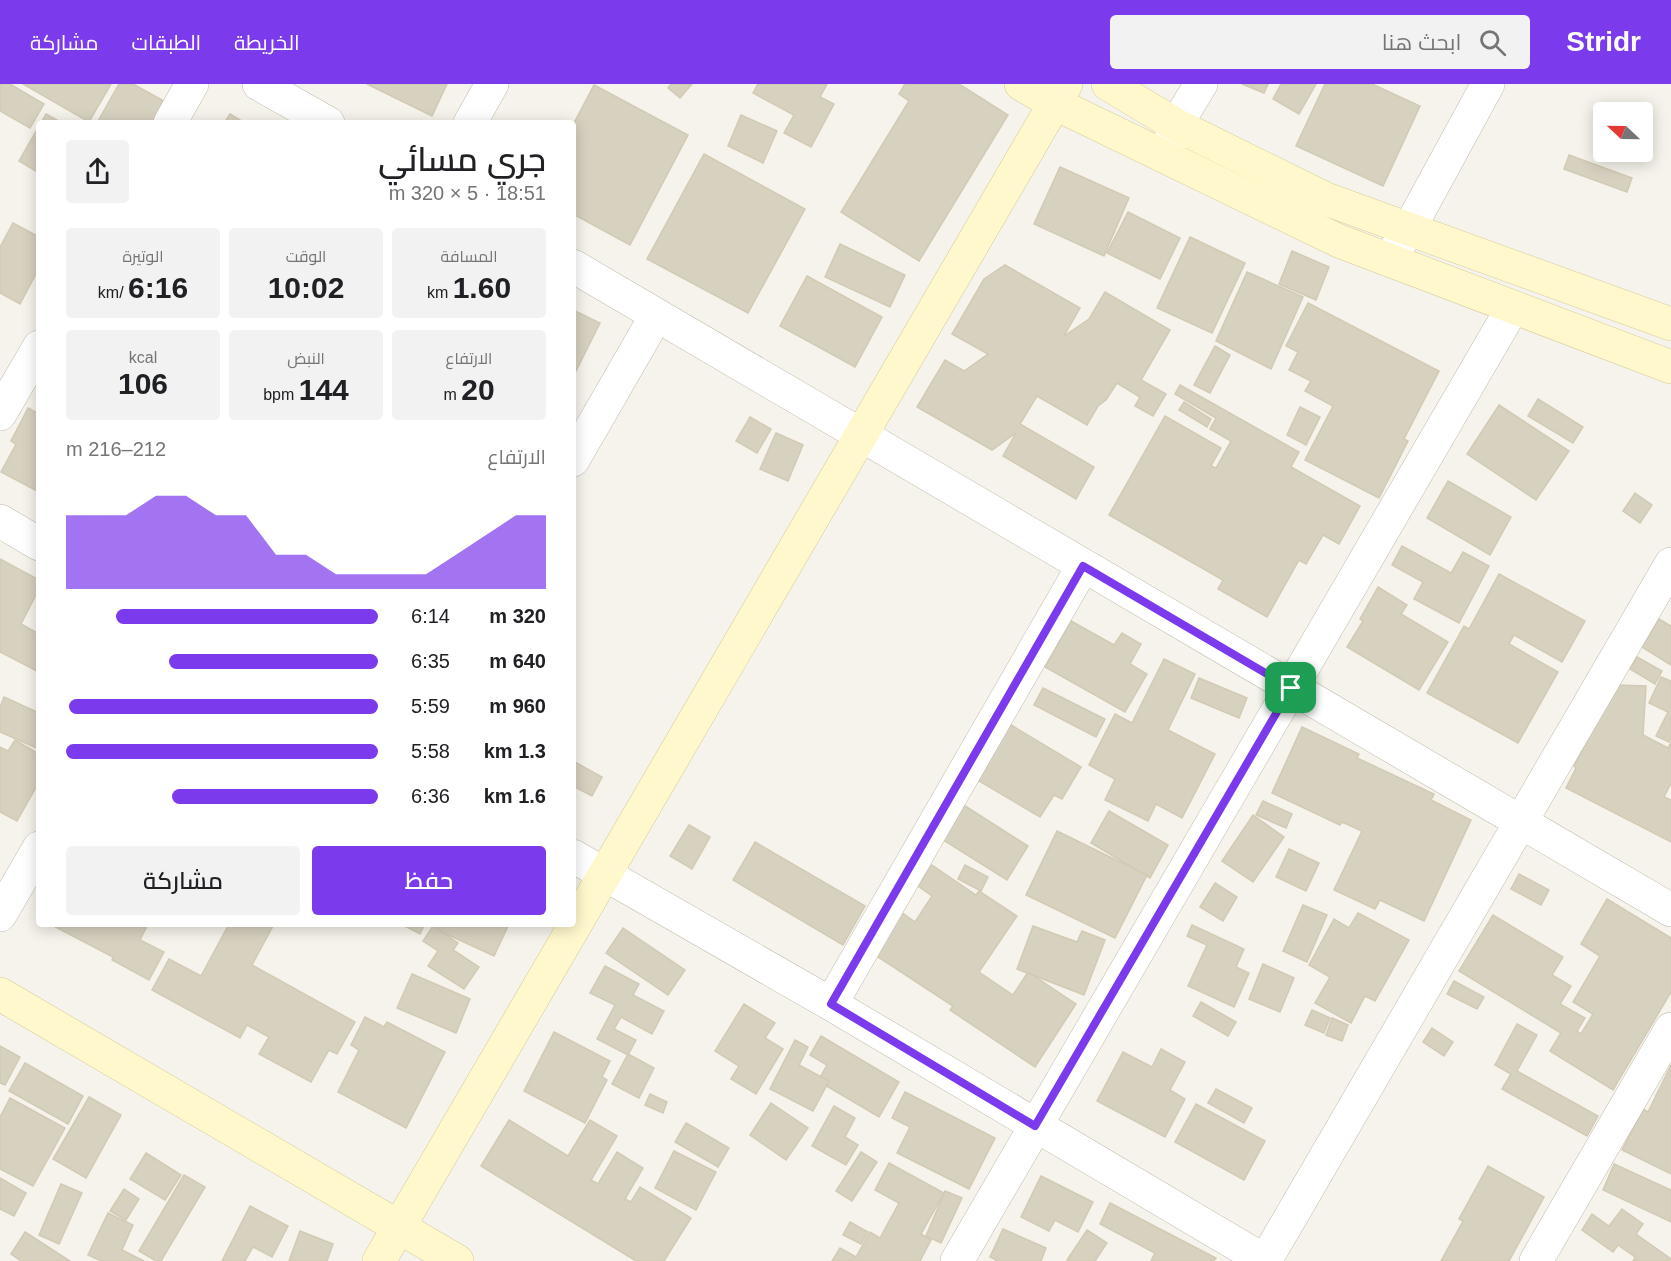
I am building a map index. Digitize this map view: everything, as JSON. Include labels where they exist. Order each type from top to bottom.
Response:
[{"type":"street","points":[[172,120],[192,84]]},
{"type":"street","points":[[260,84],[323,120]]},
{"type":"street","points":[[472,120],[492,84]]},
{"type":"street","points":[[1021,84],[1060,94],[1164,156],[1339,241],[1671,367]]},
{"type":"street","points":[[1108,84],[1176,125],[1326,199],[1671,324]]},
{"type":"street","points":[[1164,156],[1176,125],[1201,84]]},
{"type":"street","points":[[1389,260],[1409,229],[1488,84]]},
{"type":"street","points":[[576,924],[1060,94]]},
{"type":"street","points":[[576,268],[1671,910]]},
{"type":"street","points":[[957,1261],[1513,307]]},
{"type":"street","points":[[576,455],[656,316]]},
{"type":"street","points":[[0,414],[36,352]]},
{"type":"street","points":[[0,521],[36,542]]},
{"type":"street","points":[[576,858],[831,1004],[1265,1261],[1671,564]]},
{"type":"street","points":[[831,1004],[1083,566]]},
{"type":"street","points":[[0,915],[36,853]]},
{"type":"street","points":[[379,1261],[574,927]]},
{"type":"street","points":[[0,994],[457,1261]]},
{"type":"street","points":[[1536,1261],[1671,1029]]},
{"type":"building","points":[[0,84],[10,84],[44,104],[30,128],[0,111]]},
{"type":"building","points":[[23,84],[111,84],[90,120],[86,120]]},
{"type":"building","points":[[119,84],[133,84],[164,101],[154,120],[99,120]]},
{"type":"building","points":[[367,84],[447,84],[432,116]]},
{"type":"building","points":[[671,84],[692,84],[680,98],[668,88]]},
{"type":"building","points":[[758,84],[827,84],[820,97],[834,104],[811,147],[784,133],[794,115],[753,93]]},
{"type":"building","points":[[905,84],[959,84],[1008,115],[919,261],[841,212],[909,101],[899,94]]},
{"type":"building","points":[[1242,84],[1268,84],[1264,93]]},
{"type":"building","points":[[1281,84],[1316,84],[1299,114],[1273,99]]},
{"type":"building","points":[[1325,84],[1372,84],[1420,106],[1383,186],[1296,146]]},
{"type":"building","points":[[594,85],[688,135],[630,245],[576,216],[576,120]]},
{"type":"building","points":[[46,114],[57,120],[43,120]]},
{"type":"building","points":[[230,114],[240,120],[226,120]]},
{"type":"building","points":[[741,115],[777,131],[763,163],[728,146]]},
{"type":"building","points":[[36,131],[36,171],[19,161]]},
{"type":"building","points":[[704,154],[805,209],[748,313],[647,259]]},
{"type":"building","points":[[1569,155],[1632,178],[1627,192],[1564,169]]},
{"type":"building","points":[[1060,167],[1129,198],[1104,256],[1034,224]]},
{"type":"building","points":[[1128,212],[1180,238],[1160,279],[1107,253]]},
{"type":"building","points":[[13,223],[36,235],[36,274],[20,304],[0,293],[0,247]]},
{"type":"building","points":[[1190,237],[1245,263],[1212,333],[1157,308]]},
{"type":"building","points":[[840,244],[905,275],[890,307],[825,277]]},
{"type":"building","points":[[1292,251],[1329,267],[1316,300],[1279,284]]},
{"type":"building","points":[[1005,265],[1080,308],[1064,336],[1089,319],[1105,292],[1170,330],[1141,380],[1166,394],[1153,416],[1135,406],[1140,397],[1117,383],[1106,400],[1098,406],[1087,425],[1037,396],[1020,424],[1094,467],[1076,499],[1003,456],[1016,433],[992,450],[917,407],[945,360],[964,371],[988,354],[952,334],[984,279]]},
{"type":"building","points":[[1247,272],[1303,297],[1271,369],[1216,341]]},
{"type":"building","points":[[807,276],[882,317],[855,367],[780,326]]},
{"type":"building","points":[[1308,303],[1439,371],[1404,439],[1408,441],[1379,498],[1305,460],[1333,406],[1305,391],[1311,381],[1289,370],[1298,352],[1286,346]]},
{"type":"building","points":[[576,311],[600,323],[576,371]]},
{"type":"building","points":[[1215,346],[1230,355],[1210,393],[1194,385]]},
{"type":"building","points":[[1180,385],[1299,452],[1291,467],[1360,506],[1339,544],[1323,535],[1306,564],[1299,560],[1267,617],[1218,589],[1223,580],[1109,515],[1165,416],[1221,448],[1211,466],[1216,468],[1231,441],[1210,429],[1216,418],[1175,394]]},
{"type":"building","points":[[1538,399],[1583,427],[1573,443],[1528,416]]},
{"type":"building","points":[[1184,402],[1211,419],[1207,427],[1179,410]]},
{"type":"building","points":[[1499,405],[1569,451],[1536,500],[1467,454]]},
{"type":"building","points":[[1300,407],[1320,417],[1306,445],[1287,435]]},
{"type":"building","points":[[28,408],[36,412],[36,490],[1,472],[16,444],[11,441]]},
{"type":"building","points":[[750,417],[771,429],[757,453],[736,441]]},
{"type":"building","points":[[776,433],[803,445],[788,481],[760,469]]},
{"type":"building","points":[[1448,481],[1511,517],[1490,555],[1427,518]]},
{"type":"building","points":[[1635,493],[1652,505],[1640,523],[1623,511]]},
{"type":"building","points":[[1402,546],[1451,573],[1463,552],[1489,566],[1459,623],[1414,599],[1423,582],[1392,565]]},
{"type":"building","points":[[0,559],[36,578],[36,595],[21,624],[36,632],[36,670],[0,652]]},
{"type":"building","points":[[1499,574],[1585,621],[1562,662],[1514,635],[1509,644],[1558,672],[1518,743],[1427,693],[1464,626],[1469,629]]},
{"type":"building","points":[[1378,587],[1407,605],[1401,614],[1448,642],[1419,690],[1347,647],[1363,621],[1360,619]]},
{"type":"building","points":[[1659,619],[1671,626],[1671,665],[1642,647]]},
{"type":"building","points":[[1071,621],[1114,645],[1122,633],[1141,644],[1130,664],[1147,674],[1125,712],[1045,667]]},
{"type":"building","points":[[1637,657],[1662,671],[1655,684],[1630,669]]},
{"type":"building","points":[[1164,659],[1195,674],[1168,730],[1215,754],[1182,818],[1156,804],[1148,821],[1105,800],[1115,779],[1089,765],[1115,714],[1132,723]]},
{"type":"building","points":[[1661,677],[1671,681],[1671,738],[1669,742],[1656,736],[1668,712],[1649,703]]},
{"type":"building","points":[[1199,678],[1247,698],[1239,718],[1191,698]]},
{"type":"building","points":[[1615,685],[1646,686],[1643,735],[1668,748],[1671,742],[1671,783],[1664,797],[1671,800],[1671,842],[1566,788],[1576,768],[1574,766]]},
{"type":"building","points":[[1043,688],[1105,719],[1096,737],[1034,705]]},
{"type":"building","points":[[4,697],[36,712],[36,748],[0,732],[0,707]]},
{"type":"building","points":[[1006,722],[1081,767],[1062,799],[1054,795],[1040,817],[974,778]]},
{"type":"building","points":[[1302,727],[1359,754],[1357,758],[1434,794],[1431,800],[1471,820],[1424,921],[1380,900],[1375,909],[1334,890],[1362,831],[1342,822],[1340,825],[1272,793]]},
{"type":"building","points":[[15,740],[36,752],[36,787],[17,821],[0,812],[0,747],[8,751]]},
{"type":"building","points":[[576,763],[602,777],[592,796],[576,788]]},
{"type":"building","points":[[1263,801],[1292,814],[1286,828],[1256,815]]},
{"type":"building","points":[[962,804],[1028,846],[1007,880],[940,838]]},
{"type":"building","points":[[1109,811],[1168,845],[1150,878],[1091,843]]},
{"type":"building","points":[[1253,815],[1284,837],[1253,882],[1222,861]]},
{"type":"building","points":[[689,825],[710,837],[692,869],[670,856]]},
{"type":"building","points":[[1057,831],[1147,875],[1115,938],[1026,895]]},
{"type":"building","points":[[755,842],[865,906],[843,945],[733,880]]},
{"type":"building","points":[[1289,849],[1319,863],[1306,891],[1276,877]]},
{"type":"building","points":[[932,865],[976,895],[979,891],[1017,916],[979,972],[1013,995],[1028,972],[1076,1004],[1035,1067],[950,1010],[953,1006],[869,951],[897,909],[915,922],[932,896],[918,886]]},
{"type":"building","points":[[965,865],[988,877],[981,891],[958,879]]},
{"type":"building","points":[[1519,874],[1549,890],[1541,905],[1511,889]]},
{"type":"building","points":[[1215,883],[1237,897],[1223,921],[1200,907]]},
{"type":"building","points":[[1607,899],[1671,938],[1671,992],[1613,1090],[1550,1051],[1561,1033],[1459,971],[1493,915],[1563,957],[1552,975],[1571,986],[1560,1004],[1585,1018],[1577,1031],[1581,1034],[1593,1014],[1573,1002],[1600,956],[1581,944]]},
{"type":"building","points":[[1303,905],[1327,915],[1307,962],[1283,951]]},
{"type":"building","points":[[1358,913],[1409,940],[1375,1001],[1365,996],[1351,1023],[1315,1003],[1330,977],[1309,965],[1334,919],[1349,928]]},
{"type":"building","points":[[1192,925],[1244,949],[1236,967],[1249,973],[1234,1007],[1188,986],[1207,945],[1187,936]]},
{"type":"building","points":[[1033,926],[1077,942],[1082,931],[1105,940],[1084,995],[1017,969]]},
{"type":"building","points":[[56,927],[146,927],[140,940],[164,952],[149,980],[112,960],[113,957]]},
{"type":"building","points":[[227,927],[272,927],[252,965],[355,1022],[337,1054],[329,1050],[311,1082],[259,1054],[269,1037],[247,1025],[240,1038],[152,990],[169,959],[201,976]]},
{"type":"building","points":[[407,927],[424,927],[420,934]]},
{"type":"building","points":[[434,927],[508,927],[494,956]]},
{"type":"building","points":[[434,927],[458,943],[453,950],[479,967],[464,989],[428,966],[438,951],[423,941]]},
{"type":"building","points":[[623,928],[685,970],[668,995],[606,953]]},
{"type":"building","points":[[1263,964],[1294,978],[1280,1012],[1249,999]]},
{"type":"building","points":[[605,966],[639,984],[633,995],[664,1011],[652,1034],[621,1017],[614,1029],[636,1040],[628,1055],[597,1039],[615,1005],[590,993]]},
{"type":"building","points":[[412,974],[470,999],[456,1033],[397,1008]]},
{"type":"building","points":[[1454,981],[1484,997],[1477,1009],[1447,994]]},
{"type":"building","points":[[1201,1002],[1236,1022],[1228,1036],[1193,1016]]},
{"type":"building","points":[[744,1004],[775,1023],[765,1038],[783,1049],[756,1094],[731,1079],[739,1066],[715,1051]]},
{"type":"building","points":[[1312,1010],[1330,1018],[1324,1033],[1305,1025]]},
{"type":"building","points":[[365,1017],[384,1027],[387,1022],[445,1052],[406,1128],[338,1092],[359,1050],[351,1045]]},
{"type":"building","points":[[1332,1018],[1348,1025],[1342,1041],[1326,1035]]},
{"type":"building","points":[[1517,1024],[1537,1035],[1517,1071],[1598,1116],[1587,1136],[1502,1089],[1511,1074],[1495,1065]]},
{"type":"building","points":[[1432,1028],[1453,1042],[1444,1056],[1423,1042]]},
{"type":"building","points":[[554,1032],[610,1061],[602,1077],[607,1080],[585,1123],[524,1091]]},
{"type":"building","points":[[821,1036],[899,1082],[879,1117],[818,1081],[827,1065],[810,1055]]},
{"type":"building","points":[[795,1040],[808,1047],[799,1065],[829,1081],[813,1111],[770,1089]]},
{"type":"building","points":[[0,1046],[20,1057],[5,1085],[0,1083]]},
{"type":"building","points":[[1161,1049],[1185,1062],[1170,1090],[1185,1099],[1165,1137],[1097,1101],[1123,1052],[1152,1067]]},
{"type":"building","points":[[628,1054],[654,1068],[639,1098],[612,1084]]},
{"type":"building","points":[[25,1063],[83,1096],[68,1124],[9,1091]]},
{"type":"building","points":[[1671,1065],[1671,1174],[1622,1150],[1643,1109],[1648,1112]]},
{"type":"building","points":[[1216,1089],[1252,1108],[1244,1123],[1208,1103]]},
{"type":"building","points":[[905,1092],[995,1138],[969,1189],[897,1153],[910,1127],[892,1118]]},
{"type":"building","points":[[650,1094],[667,1102],[663,1113],[645,1105]]},
{"type":"building","points":[[89,1097],[121,1115],[86,1178],[53,1159]]},
{"type":"building","points":[[10,1098],[65,1128],[33,1186],[0,1169],[0,1117]]},
{"type":"building","points":[[771,1103],[808,1128],[786,1160],[750,1135]]},
{"type":"building","points":[[1196,1104],[1265,1141],[1244,1180],[1175,1142]]},
{"type":"building","points":[[834,1106],[855,1118],[845,1137],[858,1145],[846,1165],[812,1146]]},
{"type":"building","points":[[509,1120],[568,1156],[590,1120],[617,1136],[591,1180],[598,1184],[617,1152],[643,1168],[625,1199],[631,1202],[640,1187],[691,1218],[664,1261],[636,1261],[481,1166]]},
{"type":"building","points":[[686,1123],[729,1148],[718,1167],[675,1142]]},
{"type":"building","points":[[674,1151],[716,1172],[696,1210],[655,1188]]},
{"type":"building","points":[[861,1152],[877,1162],[852,1201],[836,1191]]},
{"type":"building","points":[[146,1153],[181,1175],[165,1200],[130,1179]]},
{"type":"building","points":[[889,1163],[944,1193],[921,1234],[931,1240],[920,1261],[832,1261],[840,1248],[856,1257],[870,1232],[880,1238],[899,1203],[875,1190]]},
{"type":"building","points":[[1614,1164],[1671,1190],[1671,1222],[1603,1190]]},
{"type":"building","points":[[1488,1166],[1544,1197],[1509,1261],[1441,1261],[1463,1221],[1459,1219]]},
{"type":"building","points":[[184,1175],[205,1187],[161,1261],[156,1261],[139,1251]]},
{"type":"building","points":[[1041,1176],[1093,1202],[1078,1232],[1055,1220],[1049,1231],[1021,1217]]},
{"type":"building","points":[[0,1178],[26,1193],[14,1216],[0,1209]]},
{"type":"building","points":[[61,1184],[82,1193],[59,1244],[39,1235]]},
{"type":"building","points":[[124,1189],[139,1199],[126,1220],[110,1211]]},
{"type":"building","points":[[945,1191],[962,1198],[941,1243],[926,1236]]},
{"type":"building","points":[[1110,1203],[1216,1258],[1214,1261],[1151,1261],[1155,1253],[1100,1224]]},
{"type":"building","points":[[250,1206],[288,1226],[272,1257],[253,1247],[245,1261],[222,1261]]},
{"type":"building","points":[[1622,1209],[1643,1224],[1636,1234],[1671,1259],[1669,1261],[1633,1261],[1635,1257],[1618,1245],[1613,1252],[1582,1230],[1592,1214],[1609,1226]]},
{"type":"building","points":[[108,1213],[133,1225],[122,1250],[144,1261],[101,1261],[88,1255]]},
{"type":"building","points":[[850,1222],[868,1232],[861,1244],[843,1235]]},
{"type":"building","points":[[1003,1229],[1046,1248],[1041,1261],[998,1261],[990,1257]]},
{"type":"building","points":[[1087,1230],[1107,1243],[1095,1261],[1068,1261],[1067,1260]]},
{"type":"building","points":[[300,1231],[333,1244],[327,1261],[289,1261]]},
{"type":"building","points":[[25,1232],[70,1261],[21,1261],[11,1254]]},
{"type":"route","points":[[1083,566],[1291,688],[1035,1126],[831,1004],[1083,566]]}]
